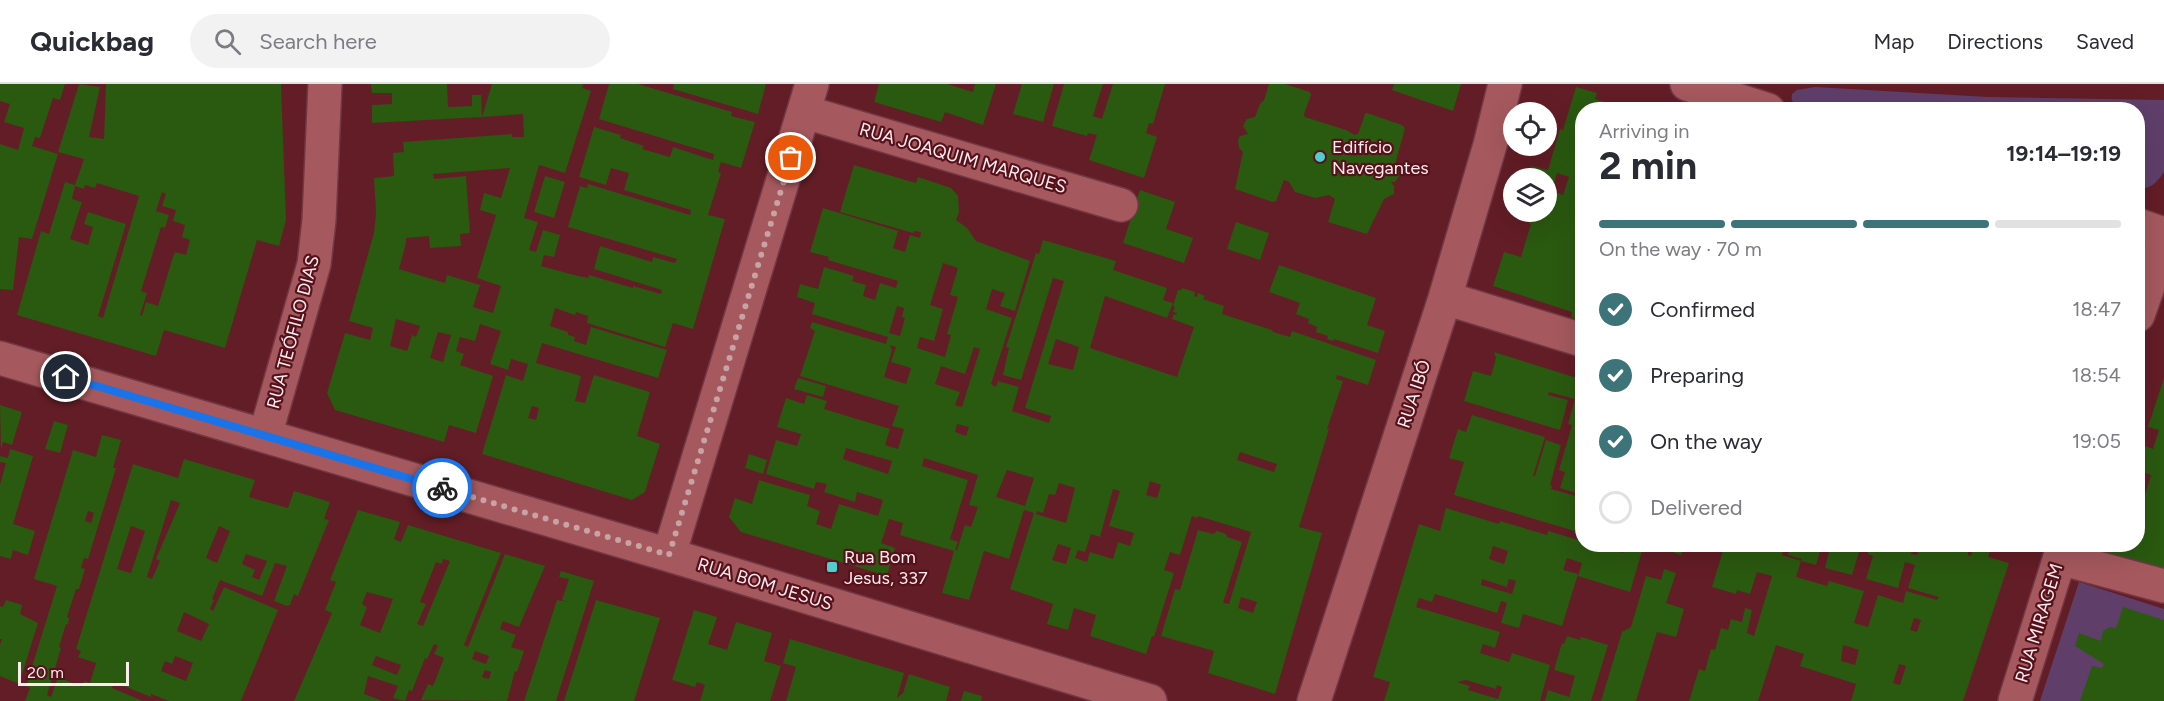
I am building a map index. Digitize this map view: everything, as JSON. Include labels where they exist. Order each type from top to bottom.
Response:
[{"type":"street","name":"RUA TEÓFILO DIAS","points":[[265,436],[314,264],[319,220],[325,84]]},
{"type":"street","name":"RUA IBÓ","points":[[1314,701],[1445,298],[1490,145],[1504,84]]},
{"type":"street","points":[[1699,85],[1746,102]]},
{"type":"street","points":[[669,555],[808,98]]},
{"type":"street","name":"RUA JOAQUIM MARQUES","points":[[808,98],[1121,205]]},
{"type":"street","points":[[2145,227],[2164,234]]},
{"type":"street","points":[[2145,295],[2164,241]]},
{"type":"street","points":[[1445,298],[1575,338]]},
{"type":"street","name":"RUA BOM JESUS","points":[[0,358],[669,555],[1150,701]]},
{"type":"street","name":"RUA MIRAGEM","points":[[2015,701],[2062,552]]},
{"type":"street","points":[[2065,552],[2164,586]]},
{"type":"shaded area","points":[[1815,87],[1988,97],[2164,100],[2164,172],[2156,182],[2145,187],[2145,102],[1793,102],[1792,94],[1797,90]]},
{"type":"shaded area","points":[[2079,582],[2164,609],[2164,701],[2040,701]]},
{"type":"building","points":[[0,84],[65,84],[60,100],[53,98],[40,138],[35,137],[32,146],[58,154],[32,239],[19,237],[13,290],[0,289],[0,144],[18,150],[24,128],[4,122],[10,104],[0,101]]},
{"type":"building","points":[[79,84],[100,87],[89,137],[104,139],[106,84],[281,84],[286,220],[279,246],[257,240],[225,348],[164,330],[156,356],[17,315],[41,231],[49,234],[65,182],[75,185],[84,159],[58,152]],"holes":[[[97,183],[139,196],[103,318],[98,316],[126,224],[88,212],[84,224],[93,227],[88,245],[70,239],[82,202],[72,199],[75,186],[84,189],[85,185],[95,188]],[[162,192],[166,194],[162,206],[176,210],[173,221],[185,225],[182,237],[190,240],[186,255],[175,252],[158,306],[146,302],[142,316],[140,315],[147,293],[141,291],[161,227],[165,228],[169,215],[156,211]]]},
{"type":"building","points":[[371,84],[447,84],[448,107],[472,106],[472,95],[481,95],[482,117],[372,123],[372,105],[392,104],[392,93],[372,93]]},
{"type":"building","points":[[492,84],[583,84],[582,88],[591,91],[565,173],[539,165],[524,218],[538,222],[529,250],[536,252],[543,230],[560,235],[554,257],[544,255],[541,266],[588,278],[589,275],[661,294],[662,290],[594,269],[600,246],[652,262],[653,257],[675,263],[677,259],[568,227],[580,186],[587,188],[588,184],[690,215],[691,210],[624,190],[629,173],[611,168],[606,185],[579,177],[594,127],[621,135],[620,138],[644,146],[642,149],[670,157],[673,147],[713,160],[714,154],[599,119],[609,84],[638,84],[732,112],[731,116],[755,122],[741,168],[721,162],[718,172],[721,173],[708,215],[725,219],[693,329],[673,323],[665,347],[587,323],[588,316],[576,312],[575,315],[555,308],[550,326],[568,332],[568,335],[575,337],[574,341],[586,345],[591,327],[667,350],[658,378],[542,343],[536,363],[581,376],[575,401],[585,403],[594,375],[650,392],[637,436],[660,444],[645,492],[632,500],[482,454],[506,375],[523,381],[528,364],[511,359],[508,370],[490,364],[501,331],[480,324],[475,341],[460,337],[456,351],[464,354],[460,365],[493,376],[476,433],[449,425],[444,442],[335,410],[327,393],[345,333],[370,340],[373,328],[349,321],[374,233],[376,213],[374,178],[394,176],[393,153],[404,152],[403,142],[512,134],[512,137],[524,137],[523,114],[482,117]],"holes":[[[510,168],[501,198],[484,193],[480,210],[496,215],[477,278],[501,286],[493,313],[473,307],[480,285],[447,275],[445,283],[399,269],[406,238],[429,236],[430,248],[461,246],[460,234],[470,233],[466,176],[434,179],[433,174]],[[396,319],[420,326],[416,337],[412,335],[407,351],[390,346]],[[438,332],[451,335],[443,362],[430,358]],[[532,406],[539,408],[536,420],[528,418]]]},
{"type":"building","points":[[674,84],[766,84],[758,114],[673,89]]},
{"type":"building","points":[[879,84],[947,84],[973,92],[975,84],[996,84],[983,125],[945,112],[941,122],[874,102]]},
{"type":"building","points":[[1022,84],[1054,84],[1043,122],[1013,114]]},
{"type":"building","points":[[1064,84],[1103,84],[1093,116],[1102,119],[1113,84],[1165,84],[1153,124],[1149,123],[1146,133],[1157,137],[1144,178],[1089,160],[1097,135],[1088,133],[1087,136],[1052,126]]},
{"type":"building","name":"Edifício Navegantes","points":[[1269,84],[1285,84],[1310,92],[1305,117],[1355,135],[1358,134],[1367,113],[1405,128],[1396,161],[1401,172],[1395,182],[1391,182],[1394,186],[1394,194],[1384,199],[1367,234],[1328,222],[1335,199],[1329,195],[1315,198],[1295,192],[1289,182],[1284,180],[1276,201],[1273,202],[1235,189],[1243,152],[1239,148],[1238,140],[1240,136],[1248,134],[1243,126],[1247,119],[1255,117]]},
{"type":"building","points":[[1394,84],[1461,84],[1453,111],[1392,90]]},
{"type":"building","points":[[1576,87],[1597,93],[1595,99],[1605,102],[1575,102],[1575,318],[1571,317],[1572,312],[1493,286],[1504,252],[1521,257],[1531,224],[1530,222],[1557,222],[1557,193],[1563,195],[1569,177],[1557,173],[1557,168],[1549,168],[1552,156],[1557,156],[1557,139],[1560,129],[1563,130]]},
{"type":"building","points":[[854,165],[916,183],[918,177],[951,188],[958,196],[959,212],[956,220],[967,228],[976,241],[1030,261],[1015,311],[1000,306],[1005,293],[992,289],[986,309],[1012,318],[991,384],[996,387],[998,381],[1019,387],[1012,411],[1049,423],[1051,416],[1025,408],[1064,281],[1053,278],[1021,380],[1003,375],[1009,348],[1006,347],[1036,253],[1039,254],[1043,240],[1116,261],[1113,270],[1167,288],[1163,300],[1173,303],[1167,318],[1105,296],[1090,348],[1177,377],[1194,327],[1172,319],[1177,313],[1173,312],[1175,307],[1173,306],[1178,290],[1182,288],[1195,292],[1194,296],[1197,297],[1198,293],[1205,296],[1203,299],[1224,306],[1222,314],[1290,337],[1292,331],[1376,360],[1368,385],[1337,375],[1336,379],[1343,381],[1299,527],[1322,533],[1275,694],[1208,673],[1214,651],[1161,636],[1175,589],[1180,590],[1198,530],[1213,534],[1217,531],[1242,542],[1223,603],[1229,604],[1251,532],[1192,516],[1180,555],[1170,552],[1164,570],[1174,573],[1154,637],[1152,636],[1146,654],[1090,636],[1096,615],[1074,608],[1068,630],[1047,624],[1053,604],[1010,589],[1034,513],[1024,510],[1009,559],[984,551],[969,600],[942,593],[954,551],[900,535],[903,523],[889,519],[881,543],[895,548],[887,576],[741,532],[729,517],[735,498],[752,504],[759,480],[810,495],[807,506],[820,511],[816,524],[831,529],[839,504],[878,516],[883,500],[857,492],[855,502],[824,492],[827,484],[816,482],[814,489],[766,474],[776,440],[797,446],[801,434],[777,427],[786,398],[804,404],[807,395],[827,401],[824,409],[890,429],[885,445],[898,449],[904,429],[892,426],[899,406],[800,376],[815,331],[810,328],[812,322],[886,344],[888,337],[812,314],[815,303],[797,297],[800,284],[818,289],[824,267],[854,276],[852,281],[866,285],[863,296],[875,300],[880,283],[896,288],[898,281],[828,260],[829,257],[810,252],[823,208],[898,231],[893,248],[905,252],[910,235],[920,238],[921,232],[914,231],[913,233],[840,212]],"holes":[[[943,263],[958,268],[950,295],[958,297],[947,334],[951,335],[945,357],[917,348],[920,337],[934,341],[943,309],[930,305]],[[897,306],[904,308],[902,317],[905,318],[900,336],[889,333]],[[1056,339],[1079,347],[1073,370],[1048,364]],[[890,345],[896,347],[891,362],[911,368],[906,384],[884,377],[892,350]],[[974,347],[980,349],[962,407],[955,405],[960,392],[935,384],[941,366],[965,374]],[[957,424],[969,427],[966,436],[955,432]],[[846,448],[892,461],[888,474],[843,459]],[[1240,452],[1277,464],[1274,472],[1237,460]],[[924,458],[978,475],[969,505],[978,507],[971,527],[965,525],[957,550],[955,550],[958,542],[950,539],[968,480],[922,466]],[[1007,470],[1034,478],[1025,506],[996,497]],[[1150,481],[1161,485],[1157,498],[1146,495]],[[1059,483],[1075,488],[1066,523],[1036,514],[1037,511],[1043,513],[1049,494],[1055,495]],[[1113,489],[1120,491],[1109,526],[1134,533],[1130,546],[1118,542],[1113,559],[1090,552],[1087,562],[1075,558],[1078,550],[1085,552],[1091,534],[1100,537]],[[1058,544],[1071,548],[1066,564],[1052,560]],[[1241,597],[1257,602],[1253,613],[1238,608]]]},
{"type":"building","points":[[545,176],[565,182],[554,218],[534,212]]},
{"type":"building","points":[[1140,190],[1175,202],[1166,229],[1193,238],[1184,263],[1123,243]]},
{"type":"building","points":[[1236,222],[1269,233],[1260,260],[1227,249]]},
{"type":"building","points":[[1279,265],[1376,298],[1367,325],[1385,331],[1378,353],[1334,339],[1333,341],[1327,339],[1328,336],[1316,332],[1317,327],[1308,323],[1309,319],[1296,314],[1300,303],[1269,292]]},
{"type":"building","points":[[1494,352],[1575,377],[1575,399],[1549,392],[1548,395],[1568,400],[1560,430],[1464,401],[1473,371],[1491,376],[1496,358]]},
{"type":"building","points":[[798,378],[826,386],[823,397],[794,389]]},
{"type":"building","points":[[2164,378],[2164,574],[2109,556],[2107,552],[2145,552],[2145,495],[2151,475],[2145,473],[2145,446],[2153,449],[2159,430],[2148,427]]},
{"type":"building","points":[[1575,399],[1575,493],[1560,488],[1565,472],[1559,470],[1572,425],[1568,424]]},
{"type":"building","points":[[0,405],[22,412],[12,445],[3,442],[1,449]]},
{"type":"building","points":[[1472,415],[1545,437],[1533,476],[1535,476],[1546,440],[1561,445],[1550,485],[1551,489],[1575,496],[1575,531],[1454,495],[1464,462],[1449,458],[1458,429],[1466,432]]},
{"type":"building","points":[[54,421],[68,425],[60,453],[45,449]]},
{"type":"building","points":[[102,435],[121,440],[113,468],[116,468],[88,559],[84,558],[81,568],[85,569],[79,589],[76,589],[67,617],[69,618],[68,625],[66,624],[59,647],[61,648],[47,695],[51,697],[58,677],[82,687],[84,681],[90,683],[96,663],[78,657],[81,651],[76,649],[133,464],[178,478],[184,459],[255,480],[249,497],[288,508],[294,491],[330,502],[324,519],[329,520],[298,596],[294,594],[290,605],[274,601],[287,566],[275,563],[262,596],[220,580],[212,599],[214,600],[210,609],[213,611],[224,587],[278,610],[241,701],[169,701],[151,694],[151,697],[114,682],[112,688],[143,701],[25,701],[30,688],[26,686],[57,586],[34,579],[73,450],[96,457]],"holes":[[[171,500],[180,503],[156,559],[160,561],[152,579],[147,577]],[[88,511],[94,513],[91,523],[85,521]],[[131,526],[145,531],[131,573],[117,569]],[[219,526],[230,531],[217,563],[206,558]],[[246,554],[267,561],[259,580],[252,577],[255,570],[242,564]],[[184,612],[209,624],[201,641],[177,631]],[[175,656],[193,663],[186,681],[161,671],[165,661],[172,664]]]},
{"type":"building","points":[[10,449],[33,456],[13,524],[35,531],[28,555],[13,550],[11,559],[0,556],[0,485],[6,463],[0,462],[0,456],[8,458]]},
{"type":"building","points":[[749,454],[767,460],[763,474],[745,468]]},
{"type":"building","points":[[1446,508],[1499,524],[1500,521],[1547,535],[1548,531],[1575,539],[1575,552],[1642,552],[1630,592],[1578,576],[1582,563],[1567,558],[1563,570],[1578,574],[1562,626],[1523,614],[1519,628],[1501,623],[1507,603],[1501,601],[1497,613],[1435,594],[1432,602],[1419,598],[1416,607],[1500,632],[1495,648],[1483,644],[1480,653],[1509,662],[1512,653],[1550,665],[1540,701],[1384,701],[1390,682],[1373,677],[1419,524],[1440,531]],"holes":[[[1493,546],[1508,551],[1504,564],[1489,559]],[[1482,579],[1507,587],[1509,579],[1516,581],[1512,594],[1481,585]],[[1466,680],[1496,689],[1497,685],[1502,687],[1498,699],[1468,690],[1470,686],[1457,682]]]},
{"type":"building","points":[[358,510],[400,522],[394,539],[401,542],[408,525],[501,553],[464,645],[468,647],[505,554],[545,566],[519,627],[503,621],[500,629],[516,635],[511,647],[524,651],[517,672],[515,671],[507,701],[421,700],[428,684],[433,686],[444,658],[434,654],[438,646],[434,644],[405,701],[393,698],[398,686],[368,676],[364,694],[383,701],[294,701],[332,613],[325,610],[336,582],[330,580]],"holes":[[[443,559],[450,561],[423,626],[417,624],[426,604],[420,602],[436,562],[442,564]],[[367,592],[393,599],[380,633],[360,625],[367,607],[362,604]],[[475,651],[489,656],[486,664],[472,659]],[[376,656],[401,665],[397,675],[372,665]],[[485,670],[491,672],[489,679],[482,677]]]},
{"type":"building","points":[[1723,552],[1783,552],[1782,555],[1801,561],[1796,577],[1827,586],[1829,581],[1864,591],[1854,623],[1868,627],[1878,595],[1903,603],[1906,591],[1937,600],[1939,597],[1908,588],[1915,565],[1905,562],[1898,588],[1866,579],[1873,556],[1868,552],[1911,552],[1911,554],[1917,555],[1918,552],[1968,552],[1971,556],[1972,552],[1990,552],[1988,557],[2009,563],[1963,701],[1851,701],[1856,684],[1800,666],[1804,654],[1776,645],[1758,701],[1689,701],[1699,669],[1705,671],[1711,649],[1715,650],[1721,628],[1728,630],[1731,619],[1742,622],[1745,608],[1752,610],[1747,633],[1754,636],[1772,576],[1757,572],[1750,594],[1737,590],[1736,594],[1712,587]],"holes":[[[1914,618],[1921,620],[1917,632],[1910,630]],[[1843,645],[1859,650],[1855,665],[1841,661]],[[1899,664],[1906,666],[1900,685],[1893,683]]]},
{"type":"building","points":[[1789,552],[1820,552],[1816,565],[1788,555]]},
{"type":"building","points":[[1829,552],[1859,552],[1852,575],[1825,568]]},
{"type":"building","points":[[1664,569],[1676,573],[1666,603],[1684,609],[1676,637],[1657,632],[1636,701],[1601,701],[1622,632],[1631,627],[1646,576],[1661,580]]},
{"type":"building","points":[[561,571],[594,581],[556,701],[524,701],[557,600],[568,602],[562,600],[569,579],[559,577]]},
{"type":"building","points":[[6,600],[22,605],[20,614],[38,623],[19,684],[0,676],[2,639],[0,639],[0,606],[3,607]]},
{"type":"building","points":[[596,600],[660,618],[634,701],[564,701]]},
{"type":"building","points":[[2123,607],[2164,620],[2164,701],[2080,701],[2092,666],[2102,668],[2104,664],[2075,646],[2079,633],[2101,641],[2103,631],[2110,627],[2116,628]]},
{"type":"building","points":[[694,610],[717,617],[708,644],[727,650],[736,622],[772,633],[764,661],[781,666],[770,701],[700,701],[705,685],[697,682],[695,687],[672,680]]},
{"type":"building","points":[[1567,636],[1580,640],[1581,637],[1608,645],[1591,701],[1545,701],[1548,690],[1569,697],[1575,676],[1554,670],[1562,643],[1564,644]]},
{"type":"building","points":[[790,639],[904,673],[897,698],[903,693],[909,674],[950,687],[946,701],[786,701],[796,667],[783,663]]},
{"type":"building","points":[[964,691],[982,696],[981,701],[961,701]]},
{"type":"way so far","points":[[442,488],[669,555],[791,158]]},
{"type":"place","name":"Edifício Navegantes","points":[[1320,157]]},
{"type":"place","name":"Rua Bom Jesus, 337","points":[[832,567]]},
{"type":"route","points":[[66,377],[442,488]]}]
